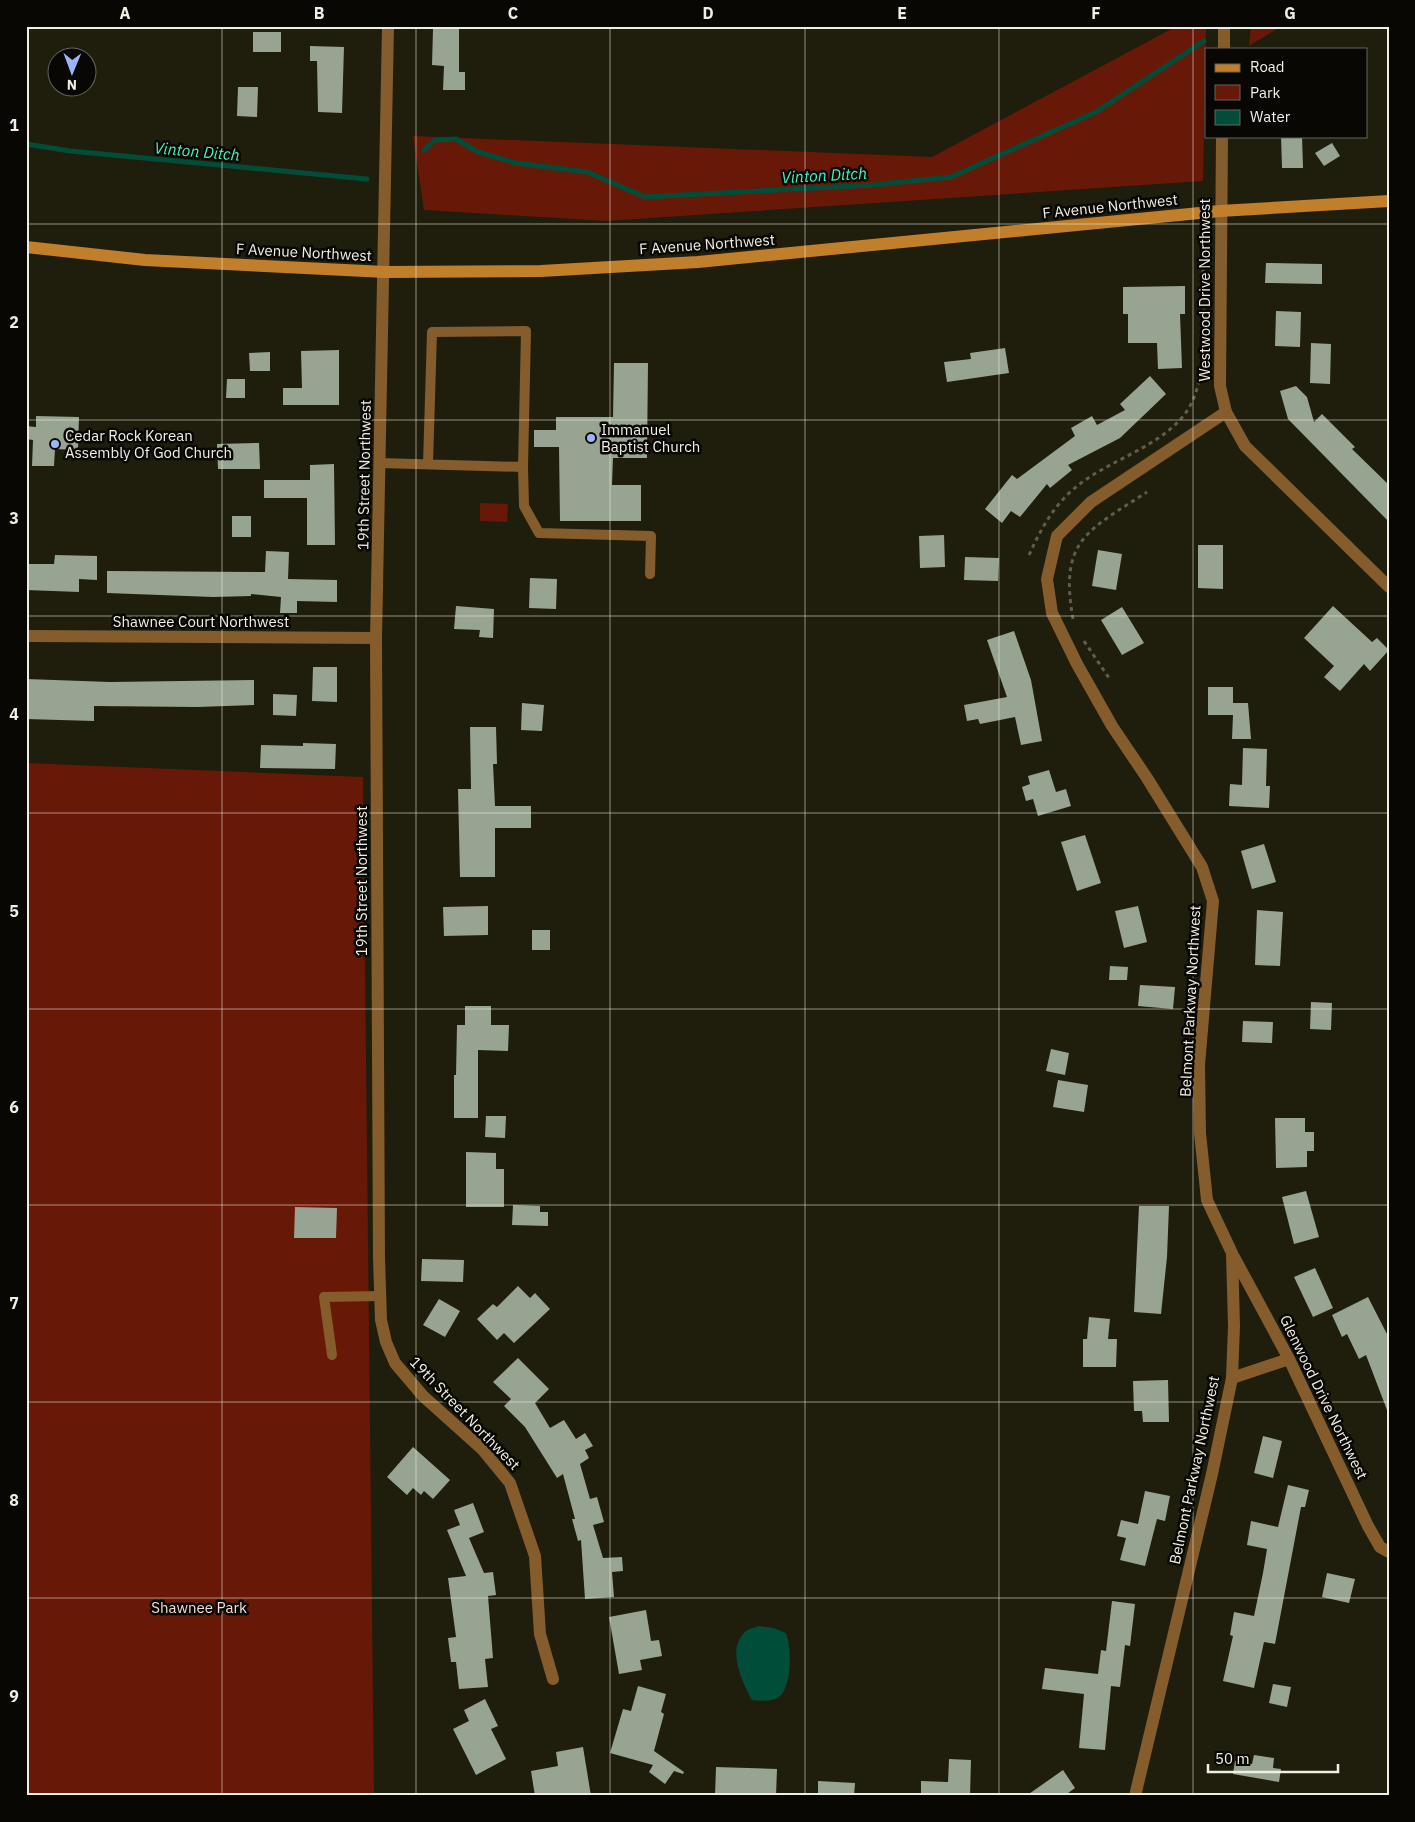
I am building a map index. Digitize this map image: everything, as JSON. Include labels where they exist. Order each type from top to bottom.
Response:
[{"type":"main road","name":"F Avenue Northwest","points":[[26,247],[145,260],[385,272],[541,271],[698,262],[1220,211],[1389,201]]},
{"type":"street","name":"19th Street Northwest","points":[[388,26],[385,272],[376,638],[381,1320],[386,1342],[395,1363],[423,1396],[482,1450],[510,1483],[535,1556],[540,1634],[553,1679]]},
{"type":"street","points":[[1224,26],[1224,48]]},
{"type":"street","name":"Westwood Drive Northwest","points":[[1222,138],[1220,386],[1226,412],[1245,446],[1389,587]]},
{"type":"street","name":"Belmont Parkway Northwest","points":[[1136,1796],[1212,1474],[1232,1378],[1234,1326],[1232,1254],[1206,1200],[1200,1133],[1199,1065],[1213,901],[1202,867],[1147,778],[1112,726],[1077,664],[1052,613],[1047,579],[1057,536],[1091,502],[1226,412]]},
{"type":"street","name":"Shawnee Court Northwest","points":[[26,636],[376,638]]},
{"type":"street","name":"Glenwood Drive Northwest","points":[[1232,1254],[1289,1359],[1368,1526],[1380,1547],[1389,1552]]},
{"type":"street","points":[[1232,1378],[1289,1359]]},
{"type":"lane","points":[[428,464],[432,332],[526,331],[524,506],[539,533],[651,536],[650,574]]},
{"type":"lane","points":[[380,463],[523,467]]},
{"type":"lane","points":[[332,1355],[324,1296],[380,1296]]},
{"type":"path","points":[[1029,555],[1046,520],[1060,502],[1077,486],[1168,431],[1192,402],[1202,367],[1203,265]]},
{"type":"path","points":[[1076,627],[1068,579],[1075,552],[1094,527],[1147,492]]},
{"type":"path","points":[[1080,633],[1109,678]]},
{"type":"green space","points":[[1177,26],[1206,26],[1203,181],[606,221],[424,210],[413,136],[932,157]]},
{"type":"green space","points":[[1251,26],[1282,26],[1249,46]]},
{"type":"green space","points":[[480,503],[508,504],[507,522],[480,521]]},
{"type":"green space","name":"Shawnee Park","points":[[26,763],[363,777],[374,1796],[26,1796]]},
{"type":"water","points":[[759,1626],[774,1628],[786,1633],[790,1657],[789,1676],[783,1692],[776,1699],[762,1701],[752,1700],[744,1684],[736,1657],[739,1640],[744,1633]]},
{"type":"building","points":[[433,29],[459,29],[459,72],[465,72],[465,90],[443,90],[444,66],[432,65]]},
{"type":"building","points":[[253,32],[281,32],[281,52],[253,52]]},
{"type":"building","points":[[310,46],[344,47],[342,113],[318,112],[317,61],[310,61]]},
{"type":"building","points":[[238,87],[258,87],[257,117],[237,116]]},
{"type":"building","points":[[1281,138],[1302,138],[1303,168],[1282,168]]},
{"type":"building","points":[[1332,143],[1340,156],[1324,166],[1315,153]]},
{"type":"building","points":[[1266,263],[1322,264],[1322,284],[1265,283]]},
{"type":"building","points":[[1185,286],[1185,314],[1180,314],[1182,368],[1158,369],[1157,343],[1128,343],[1128,314],[1123,314],[1123,287]]},
{"type":"building","points":[[1276,311],[1301,312],[1300,347],[1275,346]]},
{"type":"building","points":[[1311,343],[1331,344],[1330,384],[1310,383]]},
{"type":"building","points":[[1005,348],[1009,373],[947,382],[944,362],[971,359],[970,353]]},
{"type":"building","points":[[339,350],[339,405],[283,405],[283,388],[302,388],[301,351]]},
{"type":"building","points":[[270,352],[270,371],[250,371],[249,353]]},
{"type":"building","name":"Immanuel Baptist Church","points":[[614,363],[648,363],[647,458],[613,458],[612,485],[641,485],[641,521],[560,521],[559,447],[534,447],[534,430],[556,430],[556,417],[613,417]]},
{"type":"building","points":[[1150,376],[1166,394],[1120,438],[1068,465],[1072,470],[1050,488],[1047,484],[1020,517],[1011,511],[1002,523],[985,509],[1012,475],[1017,479],[1075,436],[1071,428],[1092,416],[1097,425],[1125,410],[1120,404]]},
{"type":"building","points":[[227,379],[245,379],[245,398],[226,398]]},
{"type":"building","points":[[1296,386],[1307,397],[1314,422],[1322,414],[1355,447],[1352,449],[1389,485],[1389,522],[1288,419],[1280,391]]},
{"type":"building","name":"Cedar Rock Korean Assembly Of God Church","points":[[36,416],[79,417],[78,450],[55,449],[54,466],[32,466],[33,440],[26,439],[26,426],[36,427]]},
{"type":"building","points":[[259,443],[260,469],[218,469],[217,444]]},
{"type":"building","points":[[334,464],[335,545],[307,545],[307,498],[264,498],[264,480],[310,480],[310,465]]},
{"type":"building","points":[[232,516],[251,516],[251,537],[232,537]]},
{"type":"building","points":[[944,535],[945,567],[920,568],[919,536]]},
{"type":"building","points":[[1198,545],[1223,545],[1223,589],[1198,588]]},
{"type":"building","points":[[1098,550],[1122,554],[1116,590],[1092,586]]},
{"type":"building","points":[[266,551],[289,552],[288,579],[337,580],[337,602],[297,601],[297,613],[280,613],[281,597],[251,594],[251,596],[213,597],[107,593],[107,571],[265,572]]},
{"type":"building","points":[[55,555],[97,556],[97,580],[79,579],[79,592],[26,590],[26,564],[54,564]]},
{"type":"building","points":[[965,557],[999,558],[998,581],[964,580]]},
{"type":"building","points":[[530,578],[557,579],[556,609],[529,608]]},
{"type":"building","points":[[456,606],[494,609],[493,638],[479,637],[480,630],[454,629]]},
{"type":"building","points":[[1333,606],[1372,642],[1377,638],[1389,650],[1370,671],[1364,664],[1340,691],[1324,677],[1334,666],[1304,638]]},
{"type":"building","points":[[1122,607],[1144,643],[1122,655],[1101,620]]},
{"type":"building","points":[[1014,631],[1031,680],[1042,741],[1021,745],[1015,717],[980,724],[978,719],[967,721],[964,705],[1007,697],[987,640]]},
{"type":"building","points":[[313,667],[337,667],[337,702],[312,701]]},
{"type":"building","points":[[26,679],[110,682],[254,680],[254,705],[198,707],[94,706],[94,721],[26,719]]},
{"type":"building","points":[[1208,687],[1233,687],[1233,703],[1248,703],[1251,739],[1232,739],[1233,715],[1208,715]]},
{"type":"building","points":[[273,694],[297,695],[296,716],[273,715]]},
{"type":"building","points":[[522,703],[544,705],[542,731],[521,730]]},
{"type":"building","points":[[470,727],[496,727],[497,764],[493,764],[495,806],[531,806],[531,828],[495,828],[495,877],[460,877],[458,789],[471,789]]},
{"type":"building","points":[[303,743],[336,744],[335,769],[260,768],[261,745],[303,746]]},
{"type":"building","points":[[1243,748],[1267,749],[1266,786],[1270,786],[1269,808],[1229,806],[1230,784],[1242,785]]},
{"type":"building","points":[[1049,770],[1056,792],[1066,789],[1071,806],[1038,816],[1033,799],[1026,801],[1022,787],[1030,784],[1028,776]]},
{"type":"building","points":[[1085,835],[1101,883],[1077,891],[1061,842]]},
{"type":"building","points":[[1264,844],[1276,882],[1252,889],[1241,851]]},
{"type":"building","points":[[488,906],[488,935],[444,936],[443,907]]},
{"type":"building","points":[[1138,906],[1147,942],[1124,948],[1115,911]]},
{"type":"building","points":[[1257,910],[1283,912],[1280,966],[1255,965]]},
{"type":"building","points":[[532,930],[550,930],[550,950],[532,950]]},
{"type":"building","points":[[1110,966],[1128,967],[1127,980],[1109,980]]},
{"type":"building","points":[[1140,985],[1175,987],[1173,1009],[1138,1006]]},
{"type":"building","points":[[1311,1002],[1332,1003],[1331,1030],[1310,1029]]},
{"type":"building","points":[[465,1006],[491,1006],[491,1025],[509,1025],[508,1051],[478,1050],[478,1118],[454,1118],[457,1025],[465,1025]]},
{"type":"building","points":[[1243,1021],[1273,1022],[1272,1043],[1242,1042]]},
{"type":"building","points":[[1051,1049],[1069,1053],[1065,1075],[1046,1071]]},
{"type":"building","points":[[1058,1080],[1088,1085],[1084,1112],[1053,1107]]},
{"type":"building","points":[[486,1116],[506,1116],[505,1138],[485,1137]]},
{"type":"building","points":[[1275,1118],[1305,1118],[1305,1132],[1314,1132],[1314,1151],[1307,1151],[1307,1167],[1276,1168]]},
{"type":"building","points":[[466,1152],[496,1153],[496,1169],[504,1169],[504,1207],[466,1207]]},
{"type":"building","points":[[1306,1191],[1319,1237],[1294,1244],[1282,1197]]},
{"type":"building","points":[[513,1205],[540,1206],[540,1212],[548,1212],[548,1226],[512,1225]]},
{"type":"building","points":[[1139,1206],[1169,1206],[1167,1257],[1161,1314],[1134,1312]]},
{"type":"building","points":[[295,1207],[337,1208],[336,1238],[294,1238]]},
{"type":"building","points":[[422,1259],[464,1260],[463,1282],[421,1281]]},
{"type":"building","points":[[1315,1268],[1333,1308],[1313,1317],[1294,1277]]},
{"type":"building","points":[[518,1286],[530,1298],[535,1293],[550,1309],[514,1343],[504,1333],[497,1340],[477,1319],[493,1304],[497,1307]]},
{"type":"building","points":[[1368,1297],[1389,1338],[1387,1410],[1366,1355],[1359,1359],[1347,1334],[1342,1337],[1332,1315]]},
{"type":"building","points":[[439,1299],[460,1311],[445,1337],[423,1325]]},
{"type":"building","points":[[1089,1317],[1110,1319],[1108,1339],[1117,1339],[1116,1367],[1083,1367],[1083,1339],[1087,1339]]},
{"type":"building","points":[[518,1358],[549,1389],[535,1403],[550,1428],[564,1420],[576,1439],[585,1433],[593,1446],[585,1450],[589,1458],[580,1464],[590,1499],[597,1497],[604,1522],[593,1525],[603,1558],[622,1557],[623,1571],[612,1572],[614,1597],[585,1599],[581,1540],[578,1541],[572,1519],[575,1519],[563,1474],[557,1478],[525,1427],[504,1406],[511,1399],[493,1382]]},
{"type":"building","points":[[1168,1380],[1169,1422],[1143,1422],[1142,1411],[1134,1411],[1133,1381]]},
{"type":"building","points":[[1263,1436],[1282,1441],[1273,1478],[1254,1473]]},
{"type":"building","points":[[413,1447],[450,1480],[433,1499],[424,1491],[421,1495],[413,1488],[407,1495],[387,1477]]},
{"type":"building","points":[[1288,1485],[1309,1490],[1305,1507],[1301,1507],[1275,1644],[1264,1642],[1254,1688],[1223,1681],[1233,1636],[1230,1635],[1234,1612],[1254,1616],[1263,1573],[1267,1549],[1247,1545],[1251,1521],[1278,1527]]},
{"type":"building","points":[[1145,1491],[1170,1496],[1165,1521],[1157,1519],[1145,1566],[1120,1560],[1126,1538],[1117,1536],[1121,1520],[1138,1524]]},
{"type":"building","points":[[473,1503],[484,1532],[469,1538],[484,1573],[493,1572],[496,1595],[488,1596],[493,1658],[485,1659],[488,1687],[459,1689],[456,1662],[451,1662],[448,1638],[456,1637],[448,1578],[466,1576],[447,1530],[460,1525],[454,1510]]},
{"type":"building","points":[[1327,1573],[1355,1579],[1349,1603],[1322,1597]]},
{"type":"building","points":[[1112,1601],[1135,1604],[1130,1646],[1125,1645],[1120,1687],[1111,1686],[1105,1750],[1079,1748],[1084,1694],[1042,1689],[1045,1668],[1098,1674],[1101,1650],[1106,1651]]},
{"type":"building","points":[[646,1610],[651,1641],[659,1640],[662,1656],[640,1660],[642,1670],[619,1674],[609,1617]]},
{"type":"building","points":[[1273,1684],[1291,1687],[1287,1707],[1269,1703]]},
{"type":"building","points":[[638,1686],[666,1694],[661,1712],[664,1714],[654,1751],[684,1772],[683,1774],[674,1771],[665,1784],[649,1772],[653,1765],[610,1753],[623,1709],[631,1711]]},
{"type":"building","points":[[485,1699],[498,1726],[491,1729],[506,1759],[476,1775],[453,1729],[469,1721],[464,1710]]},
{"type":"building","points":[[583,1747],[591,1796],[535,1796],[531,1771],[558,1766],[556,1752]]},
{"type":"building","points":[[1254,1755],[1274,1758],[1273,1768],[1281,1769],[1279,1782],[1233,1774],[1235,1761],[1252,1764]]},
{"type":"building","points":[[949,1759],[971,1760],[970,1796],[921,1796],[921,1781],[948,1782]]},
{"type":"building","points":[[716,1767],[777,1769],[776,1796],[715,1796]]},
{"type":"building","points":[[1063,1770],[1075,1788],[1064,1796],[1026,1796]]},
{"type":"building","points":[[818,1781],[855,1783],[854,1796],[818,1796]]},
{"type":"waterway","name":"Vinton Ditch","points":[[424,150],[435,140],[456,139],[478,152],[516,163],[587,172],[645,197],[873,185],[951,177],[1096,112],[1204,41]]},
{"type":"waterway","name":"Vinton Ditch","points":[[26,144],[70,151],[367,179]]},
{"type":"place","name":"Immanuel Baptist Church","points":[[591,438]]},
{"type":"place","name":"Cedar Rock Korean Assembly Of God Church","points":[[55,444]]}]
